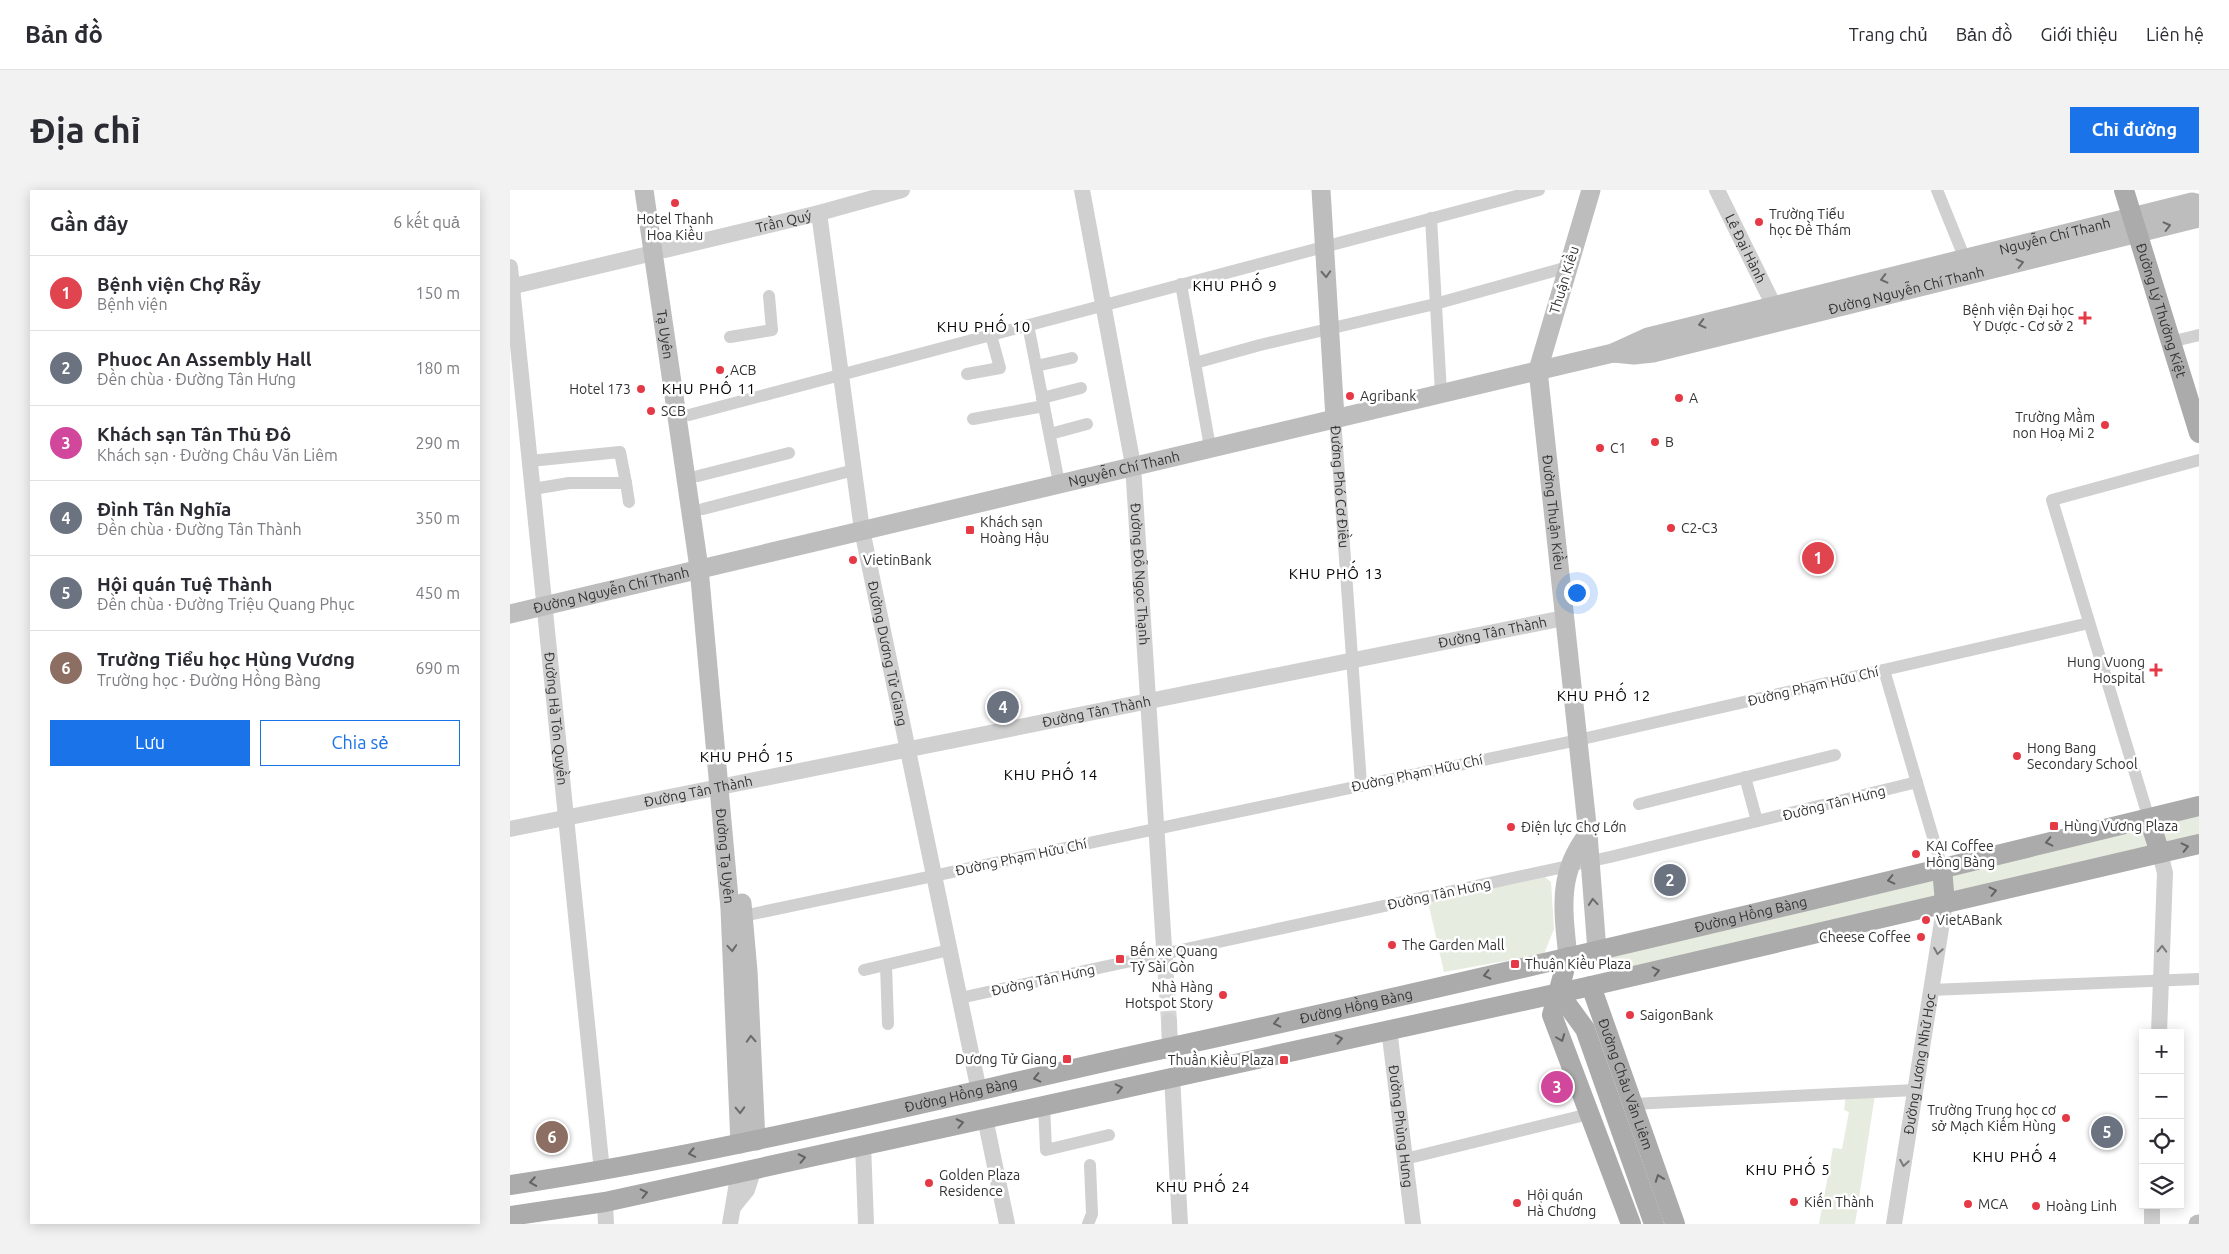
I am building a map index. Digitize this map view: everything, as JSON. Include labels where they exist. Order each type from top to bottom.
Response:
[{"type":"main road","name":"Tạ Uyên","points":[[644,190],[659,251]]},
{"type":"main road","name":"Tạ Uyên","points":[[656,190],[659,251],[705,567]]},
{"type":"main road","name":"Đường Phó Cơ Điều","points":[[1322,190],[1335,418]]},
{"type":"main road","name":"Thuận Kiều","points":[[1538,370],[1591,190]]},
{"type":"main road","name":"Đường Lý Thường Kiệt","points":[[2124,190],[2199,433]]},
{"type":"main road","points":[[2135,226],[2192,202],[2199,204]]},
{"type":"main road","name":"Đường Nguyễn Chí Thanh","points":[[1538,370],[1614,353],[1648,337],[1752,320],[2135,226],[2199,218]]},
{"type":"main road","name":"Đường Nguyễn Chí Thanh","points":[[1614,353],[1634,355],[1653,353],[1752,320]]},
{"type":"main road","name":"Nguyễn Chí Thanh","points":[[705,567],[1538,370]]},
{"type":"main road","name":"Đường Thuận Kiều","points":[[1538,370],[1588,834],[1597,951]]},
{"type":"main road","name":"Tạ Uyên","points":[[683,416],[698,476],[705,567]]},
{"type":"main road","name":"Đường Nguyễn Chí Thanh","points":[[510,614],[705,567]]},
{"type":"main road","name":"Đường Tạ Uyên","points":[[705,567],[737,917],[748,1142]]},
{"type":"main road","name":"Đường Hồng Bàng","points":[[510,1185],[602,1171],[748,1142],[979,1091],[1597,951],[2199,806]]},
{"type":"main road","points":[[2149,818],[2160,853]]},
{"type":"main road","points":[[1588,834],[1574,853],[1568,866],[1564,898],[1568,957],[1552,1015],[1631,1224]]},
{"type":"main road","name":"Đường Hồng Bàng","points":[[510,1216],[606,1202],[1389,1028],[1592,986],[2199,844]]},
{"type":"main road","points":[[1942,868],[1945,902]]},
{"type":"main road","points":[[1592,986],[1597,951]]},
{"type":"main road","name":"Đường Châu Văn Liêm","points":[[1584,1029],[1592,986]]},
{"type":"main road","name":"Đường Châu Văn Liêm","points":[[1592,986],[1676,1224]]},
{"type":"main road","name":"Đường Châu Văn Liêm","points":[[1558,992],[1584,1029],[1654,1224]]},
{"type":"main road","points":[[1386,999],[1389,1028]]},
{"type":"main road","points":[[1170,1048],[1172,1076]]},
{"type":"main road","points":[[979,1091],[985,1118]]},
{"type":"main road","points":[[1590,1114],[1633,1104]]},
{"type":"main road","points":[[862,1117],[863,1144]]},
{"type":"main road","points":[[746,1170],[748,1142]]},
{"type":"main road","points":[[602,1171],[606,1202]]},
{"type":"street","name":"Trần Quý","points":[[511,287],[819,213],[902,190]]},
{"type":"street","name":"Đường Đỗ Ngọc Thạnh","points":[[1082,190],[1133,465],[1164,958]]},
{"type":"street","points":[[683,416],[1539,190]]},
{"type":"street","name":"Lê Đại Hành","points":[[1718,190],[1778,314]]},
{"type":"street","points":[[1937,190],[1969,267]]},
{"type":"street","name":"Đường Dương Tử Giang","points":[[819,213],[862,530],[979,1091]]},
{"type":"street","points":[[1430,218],[1441,393]]},
{"type":"street","name":"Đường Hà Tôn Quyền","points":[[510,267],[602,1171]]},
{"type":"street","points":[[1195,363],[1435,304],[1568,267]]},
{"type":"street","points":[[1181,284],[1210,447]]},
{"type":"street","points":[[730,337],[772,330],[769,296]]},
{"type":"street","points":[[1028,325],[1059,483]]},
{"type":"street","points":[[967,374],[1000,368],[992,335]]},
{"type":"street","points":[[2170,342],[2199,335]]},
{"type":"street","points":[[1036,366],[1072,358]]},
{"type":"street","points":[[974,419],[1043,402],[1081,388]]},
{"type":"street","name":"Đường Phó Cơ Điều","points":[[1335,418],[1361,784]]},
{"type":"street","points":[[1050,434],[1087,424]]},
{"type":"street","points":[[530,461],[620,452],[629,502]]},
{"type":"street","points":[[698,476],[789,453]]},
{"type":"street","points":[[2149,818],[2052,500],[2199,460]]},
{"type":"street","points":[[702,509],[854,470]]},
{"type":"street","points":[[533,489],[569,483],[626,483]]},
{"type":"street","name":"Đường Tân Thành","points":[[510,829],[1564,618]]},
{"type":"street","name":"Đường Phạm Hữu Chí","points":[[737,917],[1361,784],[1578,740],[2090,623]]},
{"type":"street","points":[[1884,670],[1942,868]]},
{"type":"street","points":[[1639,804],[1835,755]]},
{"type":"street","points":[[1745,777],[1757,821]]},
{"type":"street","name":"Đường Tân Hưng","points":[[960,998],[1164,958],[1590,861],[1917,782]]},
{"type":"street","points":[[2159,1029],[2165,873],[2160,853]]},
{"type":"street","name":"Đường Lương Nhữ Học","points":[[1894,1224],[1945,902]]},
{"type":"street","points":[[864,970],[949,950]]},
{"type":"street","points":[[886,965],[888,1024]]},
{"type":"street","points":[[1931,990],[2199,979]]},
{"type":"street","points":[[1168,1021],[1170,1048]]},
{"type":"street","name":"Đường Phùng Hưng","points":[[1389,1028],[1414,1224]]},
{"type":"street","points":[[1172,1076],[1180,1224]]},
{"type":"street","points":[[1633,1104],[1915,1090]]},
{"type":"street","points":[[1044,1105],[1046,1150],[1109,1135]]},
{"type":"street","points":[[1406,1158],[1590,1114]]},
{"type":"street","points":[[985,1118],[1007,1224]]},
{"type":"street","points":[[863,1144],[866,1224]]},
{"type":"street","points":[[1088,1224],[1092,1214],[1090,1165]]},
{"type":"street","points":[[730,1224],[746,1170]]},
{"type":"street","points":[[606,1202],[606,1224]]},
{"type":"street","points":[[2152,1209],[2152,1224]]},
{"type":"shaded area","points":[[2199,816],[2199,836],[1613,973],[1608,954]]},
{"type":"shaded area","points":[[1545,877],[1551,882],[1554,929],[1544,954],[1444,972],[1428,902]]},
{"type":"shaded area","points":[[1875,1095],[1855,1224],[1819,1224],[1833,1148],[1842,1149],[1849,1112],[1844,1110],[1846,1096]]},
{"type":"tunnel","points":[[1165,963],[1169,1021]]},
{"type":"place","name":"Hotel Thanh Hoa Kiều","points":[[675,203]]},
{"type":"place","name":"Trường Tiểu học Đề Thám","points":[[1759,222]]},
{"type":"place","name":"Bệnh viện Đại học Y Dược - Cơ sở 2","points":[[2085,318]]},
{"type":"place","name":"ACB","points":[[720,370]]},
{"type":"place","name":"Hotel 173","points":[[641,389]]},
{"type":"place","name":"Agribank","points":[[1350,396]]},
{"type":"place","name":"A","points":[[1679,398]]},
{"type":"place","name":"SCB","points":[[651,411]]},
{"type":"place","name":"Trường Mầm non Hoạ Mi 2","points":[[2105,425]]},
{"type":"place","name":"B","points":[[1655,442]]},
{"type":"place","name":"C1","points":[[1600,448]]},
{"type":"place","name":"C2-C3","points":[[1671,528]]},
{"type":"place","name":"Khách sạn Hoàng Hậu","points":[[970,530]]},
{"type":"place","name":"Bệnh viện Chợ Rẫy","points":[[1818,558]]},
{"type":"place","name":"VietinBank","points":[[853,560]]},
{"type":"place","name":"Hung Vuong Hospital","points":[[2156,670]]},
{"type":"place","name":"Đình Tân Nghĩa","points":[[1003,707]]},
{"type":"place","name":"Hong Bang Secondary School","points":[[2017,756]]},
{"type":"place","name":"Hùng Vương Plaza","points":[[2054,826]]},
{"type":"place","name":"Điện lực Chợ Lớn","points":[[1511,827]]},
{"type":"place","name":"KAI Coffee Hồng Bàng","points":[[1916,854]]},
{"type":"place","name":"Phuoc An Assembly Hall","points":[[1670,880]]},
{"type":"place","name":"VietABank","points":[[1926,920]]},
{"type":"place","name":"Cheese Coffee","points":[[1921,937]]},
{"type":"place","name":"The Garden Mall","points":[[1392,945]]},
{"type":"place","name":"Bến xe Quang Tỷ Sài Gòn","points":[[1120,959]]},
{"type":"place","name":"Thuận Kiều Plaza","points":[[1515,964]]},
{"type":"place","name":"Nhà Hàng Hotspot Story","points":[[1223,995]]},
{"type":"place","name":"SaigonBank","points":[[1630,1015]]},
{"type":"place","name":"Dương Tử Giang","points":[[1067,1059]]},
{"type":"place","name":"Thuần Kiều Plaza","points":[[1284,1060]]},
{"type":"place","name":"Khách sạn Tân Thủ Đô","points":[[1557,1087]]},
{"type":"place","name":"Trường Trung học cơ sở Mạch Kiếm Hùng","points":[[2066,1118]]},
{"type":"place","name":"Hội quán Tuệ Thành","points":[[2107,1132]]},
{"type":"place","name":"Trường Tiểu học Hùng Vương","points":[[552,1137]]},
{"type":"place","name":"Golden Plaza Residence","points":[[929,1183]]},
{"type":"place","name":"Kiến Thành","points":[[1794,1202]]},
{"type":"place","name":"Hội quán Hà Chương","points":[[1517,1203]]},
{"type":"place","name":"MCA","points":[[1968,1204]]},
{"type":"place","name":"Hoàng Linh","points":[[2036,1206]]},
{"type":"district","name":"KHU PHỐ 9","points":[[1235,285]]},
{"type":"district","name":"KHU PHỐ 10","points":[[984,326]]},
{"type":"district","name":"KHU PHỐ 11","points":[[709,388]]},
{"type":"district","name":"KHU PHỐ 13","points":[[1336,573]]},
{"type":"district","name":"KHU PHỐ 12","points":[[1604,695]]},
{"type":"district","name":"KHU PHỐ 15","points":[[747,756]]},
{"type":"district","name":"KHU PHỐ 14","points":[[1051,774]]},
{"type":"district","name":"KHU PHỐ 4","points":[[2015,1156]]},
{"type":"district","name":"KHU PHỐ 5","points":[[1788,1169]]},
{"type":"district","name":"KHU PHỐ 24","points":[[1203,1186]]}]
